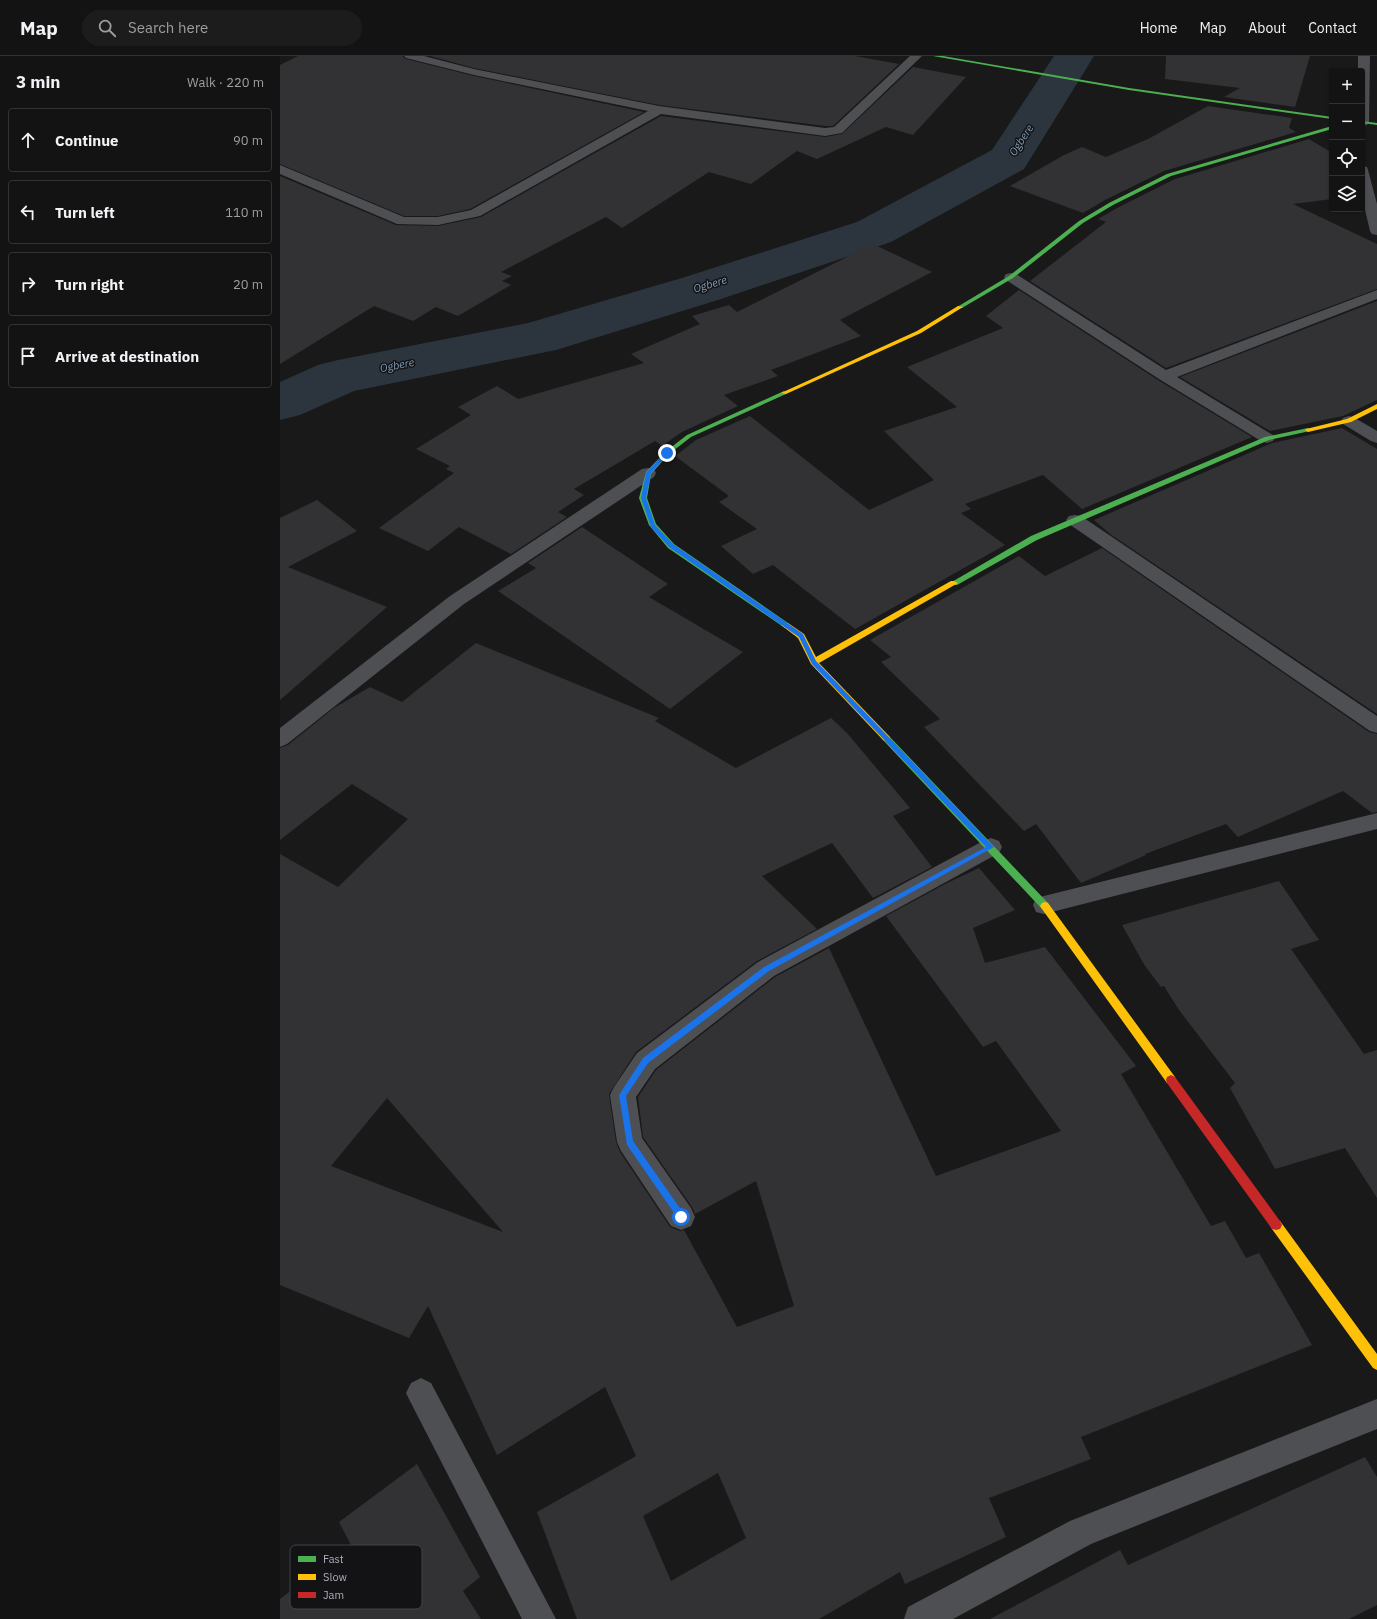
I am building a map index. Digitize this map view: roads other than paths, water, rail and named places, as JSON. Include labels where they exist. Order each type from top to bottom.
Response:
[{"type":"street","points":[[410,56],[474,72],[659,110],[831,132],[838,130],[916,56]]},
{"type":"street","points":[[935,56],[1129,89],[1329,118]]},
{"type":"street","points":[[1363,104],[1364,56]]},
{"type":"street","points":[[280,169],[402,221],[438,221],[475,213],[659,110]]},
{"type":"street","points":[[1365,122],[1377,124]]},
{"type":"street","points":[[280,740],[457,600],[648,473],[667,453],[689,436],[919,332],[1011,277],[1081,222],[1111,204],[1168,175],[1329,128]]},
{"type":"street","points":[[1363,176],[1377,231]]},
{"type":"street","points":[[1011,277],[1165,376],[1267,438]]},
{"type":"street","points":[[1165,376],[1377,294]]},
{"type":"street","points":[[814,662],[1034,538],[1267,438],[1349,421],[1377,406]]},
{"type":"street","points":[[1349,421],[1377,438]]},
{"type":"street","points":[[648,473],[643,498],[653,525],[671,546],[801,636],[814,662],[991,847],[1044,905],[1377,1364]]},
{"type":"street","points":[[1075,520],[1377,726]]},
{"type":"street","points":[[1044,905],[1377,821]]},
{"type":"street","points":[[681,1217],[630,1142],[623,1095],[646,1061],[766,969],[991,847]]},
{"type":"street","points":[[421,1393],[540,1619]]},
{"type":"street","points":[[920,1619],[1081,1532],[1377,1414]]},
{"type":"waterway","name":"Ogbere","points":[[280,403],[338,377],[537,338],[700,289],[874,232],[1008,159],[1074,56]]}]
